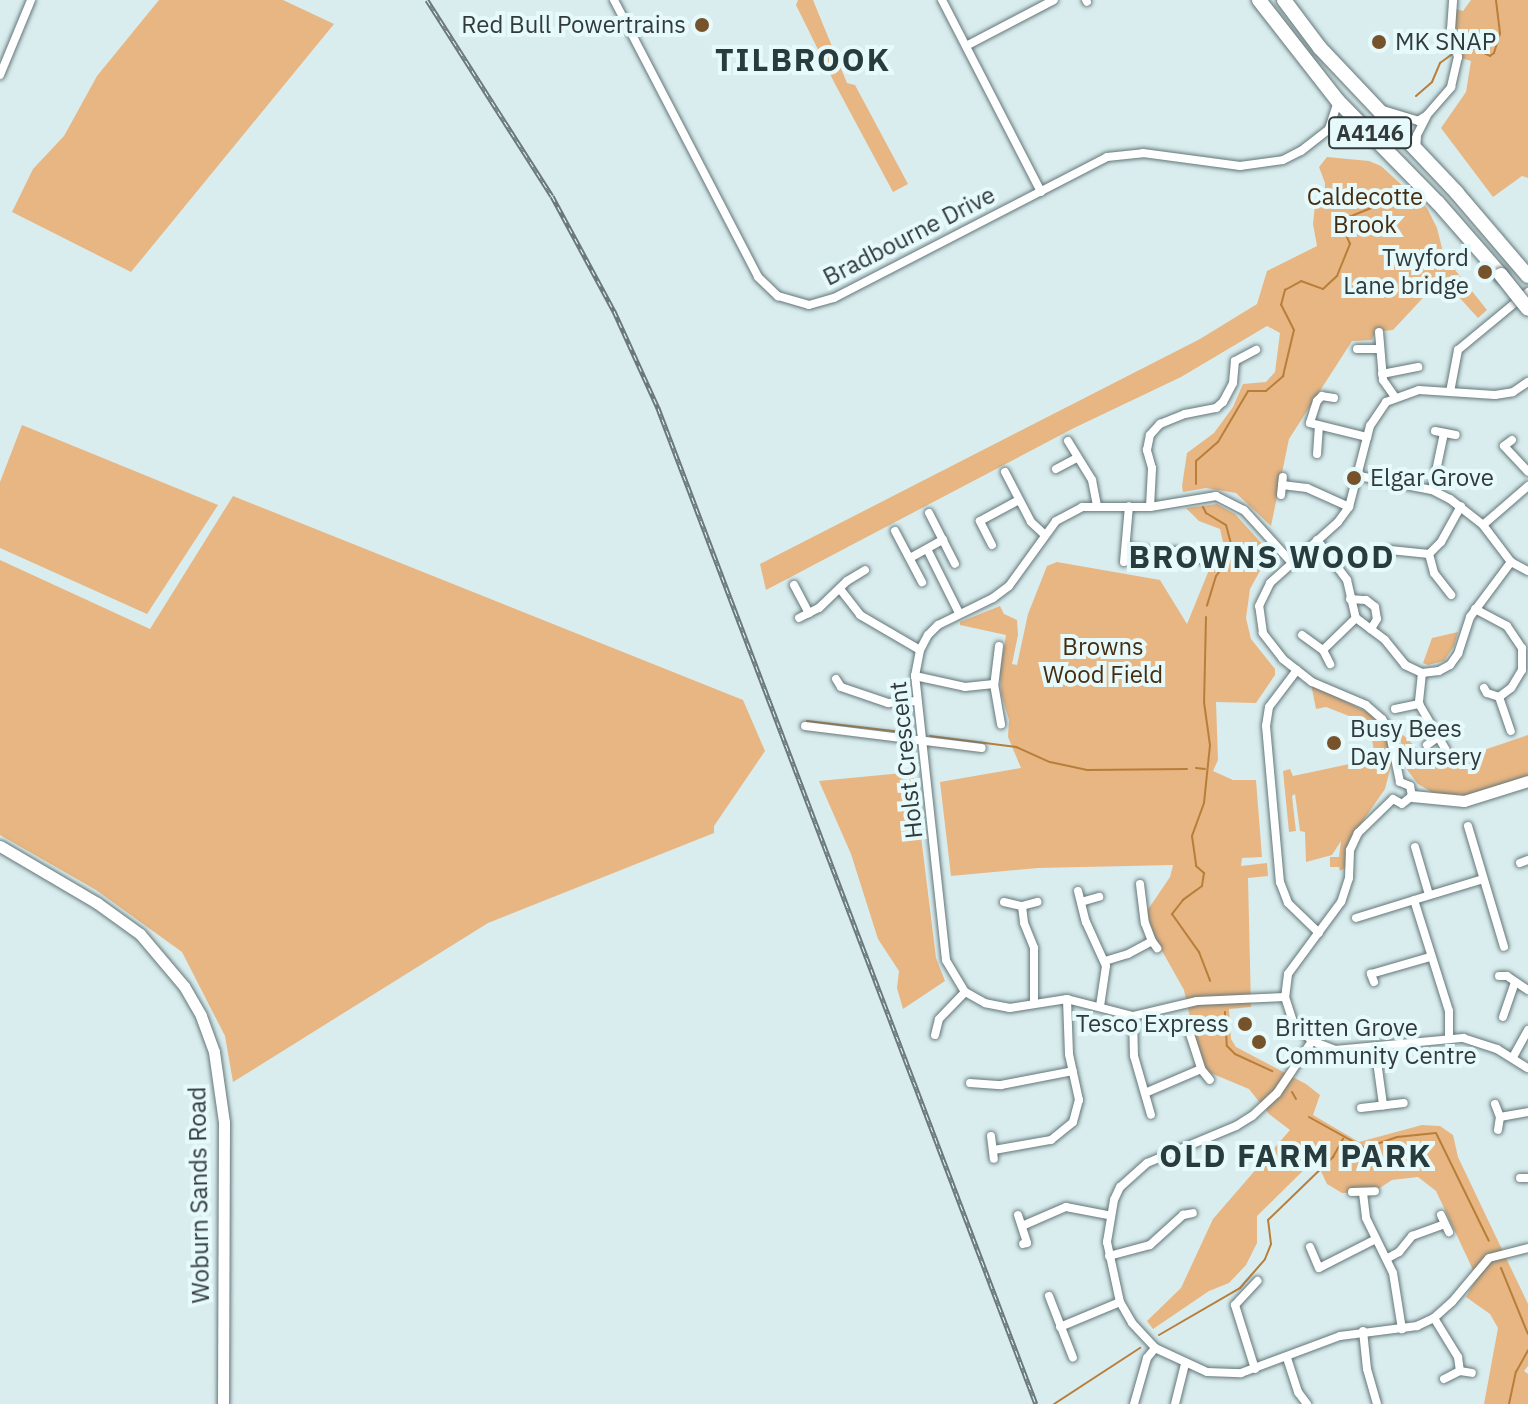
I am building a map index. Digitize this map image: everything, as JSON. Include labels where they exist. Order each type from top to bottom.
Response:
[{"type":"highway","name":"A4146","points":[[1259,0],[1338,101],[1501,275],[1528,309]]},
{"type":"highway","name":"A4146","points":[[1284,0],[1320,48],[1524,271]]},
{"type":"street","points":[[0,75],[31,0]]},
{"type":"street","name":"Bradbourne Drive","points":[[614,0],[758,277],[778,296],[809,305],[822,303],[1107,157],[1143,153],[1240,166],[1266,164],[1301,151],[1329,129]]},
{"type":"street","points":[[942,0],[1041,192]]},
{"type":"street","points":[[966,46],[1054,0]]},
{"type":"street","points":[[1416,150],[1417,135],[1427,115],[1451,87],[1458,57],[1451,30],[1453,0]]},
{"type":"street","points":[[1338,101],[1329,129],[1345,129],[1376,139]]},
{"type":"street","points":[[1377,108],[1418,121],[1427,115]]},
{"type":"street","points":[[1450,392],[1458,350],[1528,292]]},
{"type":"street","points":[[1379,332],[1382,374],[1394,396]]},
{"type":"street","points":[[1357,349],[1380,349]]},
{"type":"street","points":[[1150,507],[1152,468],[1147,450],[1150,435],[1160,424],[1185,414],[1216,408],[1223,402],[1233,383],[1235,361],[1256,350]]},
{"type":"street","points":[[1382,374],[1418,367]]},
{"type":"street","points":[[1400,782],[1389,730],[1382,719],[1366,705],[1326,691],[1297,670],[1270,644],[1260,620],[1263,593],[1349,507],[1375,414],[1394,396],[1419,390],[1495,395],[1513,392],[1528,382]]},
{"type":"street","points":[[1334,398],[1322,396],[1317,401],[1310,423],[1319,428],[1367,437]]},
{"type":"street","points":[[1317,454],[1319,428]]},
{"type":"street","points":[[1432,490],[1439,432],[1456,435]]},
{"type":"street","points":[[1068,441],[1092,480],[1097,505]]},
{"type":"street","points":[[1503,444],[1528,472]]},
{"type":"street","points":[[1056,469],[1077,458]]},
{"type":"street","points":[[1005,472],[1031,522],[1044,534]]},
{"type":"street","points":[[1359,476],[1432,490],[1461,506],[1483,525],[1511,562],[1528,571]]},
{"type":"street","points":[[1281,495],[1282,481],[1307,488],[1349,507]]},
{"type":"street","points":[[1483,525],[1528,486]]},
{"type":"street","name":"Holst Crescent","points":[[965,992],[946,960],[915,676],[920,650],[938,625],[993,598],[1009,586],[1044,534],[1070,512],[1097,505],[1150,507],[1205,496],[1224,498],[1244,510],[1292,563]]},
{"type":"street","points":[[992,545],[980,521],[1019,500]]},
{"type":"street","points":[[1124,562],[1129,506]]},
{"type":"street","points":[[1429,554],[1441,542],[1461,506]]},
{"type":"street","points":[[929,513],[955,564]]},
{"type":"street","points":[[895,531],[922,582]]},
{"type":"street","points":[[910,558],[943,540]]},
{"type":"street","points":[[1317,540],[1340,566],[1356,618],[1371,629],[1405,665],[1422,673],[1439,671],[1450,665],[1475,609],[1511,562]]},
{"type":"street","points":[[1127,547],[1158,553],[1177,551],[1195,562],[1206,561]]},
{"type":"street","points":[[927,549],[959,613]]},
{"type":"street","points":[[1390,550],[1429,554]]},
{"type":"street","points":[[1429,554],[1434,573],[1451,595]]},
{"type":"street","points":[[799,618],[865,570]]},
{"type":"street","points":[[794,585],[809,613]]},
{"type":"street","points":[[840,589],[860,615],[920,650]]},
{"type":"street","points":[[1350,599],[1366,600],[1375,607],[1377,619],[1371,629]]},
{"type":"street","points":[[1475,609],[1507,626],[1522,648],[1525,671],[1499,697]]},
{"type":"street","points":[[1323,650],[1356,618]]},
{"type":"street","points":[[1302,635],[1323,650],[1330,664]]},
{"type":"street","points":[[999,646],[994,684],[1001,724]]},
{"type":"street","points":[[1297,670],[1269,707],[1267,741],[1282,892],[1296,912],[1319,933]]},
{"type":"street","points":[[1422,673],[1419,704],[1446,750]]},
{"type":"street","points":[[915,676],[965,687],[994,684]]},
{"type":"street","points":[[839,687],[888,703],[917,701]]},
{"type":"street","points":[[1484,688],[1487,693],[1499,697]]},
{"type":"street","points":[[1499,697],[1511,731]]},
{"type":"street","points":[[1395,709],[1419,704]]},
{"type":"street","points":[[805,726],[839,736],[921,740],[982,748]]},
{"type":"street","points":[[1427,745],[1438,737]]},
{"type":"street","points":[[1393,799],[1402,804],[1412,796],[1464,801],[1528,781]]},
{"type":"street","points":[[1400,782],[1410,786],[1412,796]]},
{"type":"street","points":[[1393,799],[1392,789],[1400,782]]},
{"type":"street","points":[[1393,799],[1358,833],[1350,850],[1346,889],[1319,933],[1288,974],[1285,997],[1293,1022],[1312,1041],[1335,1050],[1449,1037],[1485,1044],[1528,1068]]},
{"type":"street","points":[[1468,826],[1504,947]]},
{"type":"street","name":"Woburn Sands Road","points":[[0,846],[97,903],[140,934],[184,986],[201,1016],[216,1063],[224,1122],[223,1404]]},
{"type":"street","points":[[1415,847],[1429,895]]},
{"type":"street","points":[[1356,918],[1483,879]]},
{"type":"street","points":[[1105,961],[1155,944],[1145,923],[1148,896],[1140,884]]},
{"type":"street","points":[[1078,891],[1105,961],[1107,975],[1100,1006]]},
{"type":"street","points":[[1081,902],[1099,897]]},
{"type":"street","points":[[1414,900],[1449,1011],[1449,1037]]},
{"type":"street","points":[[1004,902],[1022,906],[1037,902]]},
{"type":"street","points":[[1022,906],[1024,923],[1034,948],[1034,1003]]},
{"type":"street","points":[[1374,982],[1371,974],[1430,957]]},
{"type":"street","points":[[1499,976],[1507,976],[1528,990]]},
{"type":"street","points":[[1503,1017],[1515,982]]},
{"type":"street","points":[[935,1035],[939,1019],[965,992],[985,1003],[1010,1008],[1067,999],[1133,1016],[1197,1001],[1285,997]]},
{"type":"street","points":[[991,1136],[994,1154],[1051,1140],[1066,1131],[1073,1122],[1079,1100],[1073,1071],[1067,999]]},
{"type":"street","points":[[1133,1016],[1134,1056],[1151,1115]]},
{"type":"street","points":[[1513,1057],[1528,1030]]},
{"type":"street","points":[[1189,1031],[1201,1069],[1210,1080]]},
{"type":"street","points":[[1312,1041],[1277,1093],[1252,1116],[1236,1126],[1147,1163],[1120,1187],[1108,1215],[1109,1256],[1120,1302],[1132,1323],[1155,1348],[1185,1364],[1224,1374],[1255,1369],[1363,1331],[1402,1329],[1434,1318],[1489,1258],[1528,1248]]},
{"type":"street","points":[[1375,1047],[1383,1105]]},
{"type":"street","points":[[1145,1093],[1201,1069]]},
{"type":"street","points":[[970,1083],[1001,1089],[1073,1071]]},
{"type":"street","points":[[1361,1108],[1404,1103]]},
{"type":"street","points":[[1495,1104],[1500,1117],[1498,1130]]},
{"type":"street","points":[[1500,1117],[1528,1112]]},
{"type":"street","points":[[1352,1192],[1375,1191]]},
{"type":"street","points":[[1363,1193],[1366,1218],[1388,1258],[1402,1329]]},
{"type":"street","points":[[1022,1226],[1066,1207],[1108,1215]]},
{"type":"street","points":[[1109,1256],[1150,1245],[1173,1228],[1183,1215],[1193,1213]]},
{"type":"street","points":[[1018,1215],[1027,1243],[1023,1244]]},
{"type":"street","points":[[1388,1258],[1399,1252],[1412,1236],[1445,1223]]},
{"type":"street","points":[[1173,1228],[1182,1235]]},
{"type":"street","points":[[1319,1268],[1376,1239]]},
{"type":"street","points":[[1310,1247],[1324,1279]]},
{"type":"street","points":[[1225,1308],[1235,1305],[1257,1281]]},
{"type":"street","points":[[1049,1296],[1073,1358]]},
{"type":"street","points":[[1060,1327],[1120,1302]]},
{"type":"street","points":[[1235,1305],[1255,1369]]},
{"type":"street","points":[[1434,1318],[1458,1357],[1460,1371]]},
{"type":"street","points":[[1363,1331],[1367,1369],[1376,1399],[1388,1394]]},
{"type":"street","points":[[1134,1404],[1147,1358],[1155,1348]]},
{"type":"street","points":[[1287,1358],[1294,1393],[1307,1404]]},
{"type":"street","points":[[1175,1404],[1185,1364]]},
{"type":"street","points":[[1444,1379],[1460,1371],[1472,1373]]},
{"type":"green space","points":[[159,0],[283,0],[334,24],[131,272],[12,212],[33,169],[64,136],[97,76]]},
{"type":"green space","points":[[798,0],[813,0],[847,83],[855,85],[908,184],[893,192],[835,84],[796,5]]},
{"type":"green space","points":[[1471,0],[1528,0],[1528,178],[1522,176],[1493,197],[1441,128],[1466,92],[1471,61],[1458,57],[1452,8],[1463,11]]},
{"type":"green space","name":"Caldecotte Brook","points":[[1327,157],[1369,161],[1381,166],[1427,208],[1437,228],[1444,256],[1487,310],[1478,318],[1447,284],[1434,286],[1393,330],[1375,332],[1372,340],[1352,341],[1289,439],[1271,526],[1236,493],[1206,488],[1183,492],[1182,486],[1187,453],[1214,433],[1233,407],[1243,384],[1266,382],[1275,372],[1280,333],[1267,326],[1181,377],[1074,428],[766,590],[760,564],[1200,339],[1257,304],[1267,271],[1317,246],[1313,224],[1316,196],[1325,190],[1319,167]]},
{"type":"green space","points":[[22,425],[218,505],[147,614],[0,548],[0,482]]},
{"type":"green space","points":[[233,496],[743,700],[765,751],[714,826],[714,833],[488,923],[233,1082],[225,1036],[182,952],[96,890],[0,835],[0,560],[150,629]]},
{"type":"green space","name":"Browns Wood Field","points":[[1217,504],[1235,514],[1274,557],[1261,569],[1250,589],[1246,618],[1251,639],[1275,669],[1275,675],[1256,703],[1216,702],[1218,760],[1213,771],[1233,780],[1256,780],[1262,857],[1242,858],[1241,866],[1267,863],[1268,876],[1248,878],[1251,1007],[1229,1009],[1231,1039],[1236,1047],[1306,1084],[1320,1095],[1313,1115],[1359,1142],[1422,1125],[1440,1126],[1453,1135],[1458,1157],[1528,1304],[1528,1366],[1524,1371],[1528,1374],[1528,1404],[1484,1404],[1498,1328],[1490,1314],[1466,1297],[1476,1280],[1474,1272],[1436,1191],[1418,1177],[1392,1180],[1375,1191],[1342,1193],[1327,1184],[1315,1159],[1257,1216],[1257,1243],[1246,1265],[1229,1283],[1209,1291],[1153,1329],[1147,1321],[1181,1288],[1213,1219],[1290,1130],[1269,1114],[1249,1089],[1201,1069],[1184,990],[1152,933],[1147,911],[1170,877],[1173,865],[1038,868],[951,876],[940,782],[1021,768],[1008,737],[1009,720],[1001,693],[1000,672],[1006,635],[960,625],[960,622],[1000,606],[1004,614],[1017,620],[1018,635],[1012,664],[1017,665],[1028,614],[1047,566],[1057,562],[1160,580],[1187,624],[1209,570],[1225,551],[1220,529],[1199,521],[1186,508]]},
{"type":"green space","points":[[1458,632],[1454,646],[1444,661],[1428,665],[1423,663],[1432,638]]},
{"type":"green space","points":[[1311,684],[1371,714],[1385,731],[1392,762],[1385,789],[1351,838],[1346,867],[1340,871],[1339,867],[1330,867],[1330,857],[1339,857],[1341,841],[1332,855],[1306,862],[1305,832],[1300,831],[1295,794],[1292,796],[1296,831],[1289,832],[1283,771],[1290,769],[1293,776],[1373,759],[1374,751],[1371,734],[1362,721],[1326,707],[1316,709]]},
{"type":"green space","points":[[1398,730],[1420,751],[1443,758],[1469,755],[1528,735],[1528,777],[1467,795],[1435,794],[1418,784],[1402,763],[1406,761]]},
{"type":"green space","points":[[913,772],[936,958],[945,981],[903,1009],[897,988],[899,971],[878,939],[851,854],[819,781]]},
{"type":"waterway","points":[[1462,50],[1471,47],[1490,56],[1494,53],[1500,33],[1496,0]]},
{"type":"waterway","points":[[1416,96],[1432,82],[1440,63],[1451,55]]},
{"type":"waterway","points":[[1196,484],[1196,461],[1218,442],[1248,391],[1266,391],[1283,376],[1294,330],[1281,305],[1285,290],[1301,281],[1323,289],[1337,276],[1350,244],[1342,225],[1344,219],[1379,205],[1400,206],[1405,203]]},
{"type":"waterway","points":[[1203,507],[1206,513],[1226,525],[1233,552],[1216,576],[1207,606]]},
{"type":"waterway","points":[[1206,617],[1204,702],[1210,745],[1204,803],[1192,836],[1196,866],[1204,873],[1202,886],[1183,900],[1172,914],[1199,952],[1210,981]]},
{"type":"waterway","points":[[807,721],[910,733]]},
{"type":"waterway","points":[[930,736],[1016,747],[1050,762],[1087,770],[1187,769]]},
{"type":"waterway","points":[[1196,768],[1205,769]]},
{"type":"waterway","points":[[1225,1012],[1227,1046],[1235,1054],[1272,1071]]},
{"type":"waterway","points":[[1292,1092],[1296,1099]]},
{"type":"waterway","points":[[1309,1117],[1365,1148],[1397,1137],[1436,1133],[1489,1241]]},
{"type":"waterway","points":[[1159,1335],[1240,1288],[1265,1259],[1271,1244],[1268,1220],[1333,1157],[1343,1139]]},
{"type":"waterway","points":[[1501,1268],[1528,1334]]},
{"type":"waterway","points":[[1054,1404],[1140,1348]]},
{"type":"waterway","points":[[1509,1404],[1516,1372],[1528,1350]]},
{"type":"railway","points":[[427,0],[552,196],[614,311],[658,408],[1036,1404]]},
{"type":"place","name":"Red Bull Powertrains","points":[[702,25]]},
{"type":"place","name":"MK SNAP","points":[[1379,42]]},
{"type":"place","name":"Twyford Lane bridge","points":[[1485,272]]},
{"type":"place","name":"Elgar Grove","points":[[1354,478]]},
{"type":"place","name":"Busy Bees Day Nursery","points":[[1334,743]]},
{"type":"place","name":"Tesco Express","points":[[1245,1024]]},
{"type":"place","name":"Britten Grove Community Centre","points":[[1259,1042]]},
{"type":"district","name":"TILBROOK","points":[[803,59]]},
{"type":"district","name":"BROWNS WOOD","points":[[1262,556]]},
{"type":"district","name":"OLD FARM PARK","points":[[1296,1155]]}]
